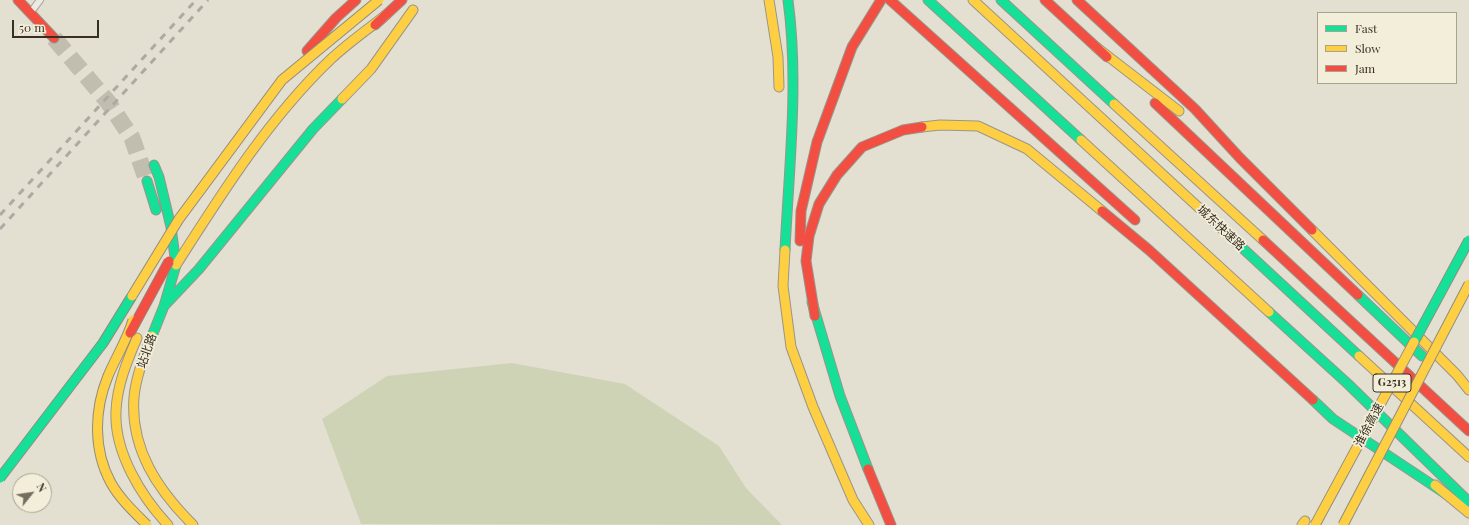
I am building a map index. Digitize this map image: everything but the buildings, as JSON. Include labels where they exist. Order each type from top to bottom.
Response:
[{"type":"main road","points":[[19,0],[54,38]]},
{"type":"main road","points":[[0,478],[104,342],[179,219],[282,80],[336,18],[356,0]]},
{"type":"main road","points":[[282,80],[378,0]]},
{"type":"main road","points":[[332,71],[402,0]]},
{"type":"main road","points":[[788,0],[793,40],[789,172],[783,286],[791,347],[813,407],[853,500],[869,525]]},
{"type":"main road","points":[[881,0],[852,46],[817,142],[801,211],[800,247],[815,316],[840,396],[859,448],[891,525]]},
{"type":"main road","points":[[890,0],[1138,223]]},
{"type":"main road","points":[[928,0],[1342,379],[1439,471],[1469,502]]},
{"type":"main road","name":"城东快速路","points":[[973,0],[1469,456]]},
{"type":"main road","name":"城东快速路","points":[[1001,0],[1337,307],[1469,431]]},
{"type":"main road","points":[[1045,0],[1437,370]]},
{"type":"main road","points":[[1077,0],[1195,109],[1240,158],[1457,375],[1469,390]]},
{"type":"main road","points":[[770,1],[778,57],[780,97]]},
{"type":"main road","points":[[164,306],[203,263],[282,169],[313,129],[371,69],[416,8],[370,54]]},
{"type":"main road","points":[[147,525],[119,496],[101,461],[97,419],[105,384],[130,333],[179,244],[223,175],[286,94],[362,14]]},
{"type":"main road","points":[[176,265],[215,203],[281,115],[332,59],[386,16]]},
{"type":"main road","points":[[1096,48],[1184,115]]},
{"type":"main road","points":[[276,135],[290,117]]},
{"type":"main road","points":[[815,316],[806,261],[809,236],[819,204],[837,175],[862,147],[903,130],[940,125],[978,126],[1027,149],[1149,250],[1333,419],[1446,494]]},
{"type":"main road","points":[[1196,125],[1240,158]]},
{"type":"main road","points":[[783,136],[789,172]]},
{"type":"main road","name":"站北路","points":[[154,165],[159,177],[171,228],[176,265],[164,306],[142,360],[134,397],[136,432],[147,466],[171,503],[193,525]]},
{"type":"main road","points":[[787,218],[799,172]]},
{"type":"main road","points":[[147,181],[158,220]]},
{"type":"main road","points":[[208,233],[218,217]]},
{"type":"main road","points":[[130,333],[137,305],[179,219]]},
{"type":"main road","name":"站北路","points":[[161,234],[166,257],[153,298],[131,350],[120,387],[116,421],[124,457],[137,488],[156,513],[168,525]]},
{"type":"main road","name":"淮徐高速","points":[[1315,525],[1469,240]]},
{"type":"main road","points":[[1366,410],[1430,292],[1464,249]]},
{"type":"main road","name":"淮徐高速","points":[[1343,525],[1469,284]]},
{"type":"main road","points":[[1454,387],[1469,401]]},
{"type":"main road","points":[[1350,438],[1360,424],[1469,513]]},
{"type":"lane","points":[[30,13],[38,3]]},
{"type":"green space","points":[[512,363],[625,384],[719,446],[746,488],[782,525],[361,524],[322,419],[387,376]]},
{"type":"tunnel","points":[[54,38],[108,102],[132,138],[147,181]]},
{"type":"railway","points":[[0,215],[196,0]]},
{"type":"railway","points":[[0,229],[208,0]]},
{"type":"traffic: fast","points":[[785,250],[791,156],[793,93],[793,62],[788,0]]},
{"type":"traffic: fast","points":[[928,0],[1081,140]]},
{"type":"traffic: fast","points":[[1001,0],[1114,104]]},
{"type":"traffic: fast","points":[[164,306],[199,269],[313,129],[342,99]]},
{"type":"traffic: fast","points":[[152,336],[164,306],[176,265],[171,227],[159,177],[154,165]]},
{"type":"traffic: fast","points":[[147,181],[156,210]]},
{"type":"traffic: fast","points":[[1210,218],[1359,356]]},
{"type":"traffic: fast","points":[[1414,342],[1469,240]]},
{"type":"traffic: fast","points":[[1358,295],[1422,356]]},
{"type":"traffic: fast","points":[[0,478],[103,343],[132,296]]},
{"type":"traffic: fast","points":[[812,302],[840,396],[868,469]]},
{"type":"traffic: fast","points":[[1269,312],[1348,384],[1469,502]]},
{"type":"traffic: fast","points":[[1313,400],[1333,419],[1446,494]]},
{"type":"traffic: slow","points":[[132,296],[179,219],[282,80],[379,0]]},
{"type":"traffic: slow","points":[[769,0],[778,57],[779,87]]},
{"type":"traffic: slow","points":[[973,0],[1210,218]]},
{"type":"traffic: slow","points":[[342,99],[371,69],[413,10]]},
{"type":"traffic: slow","points":[[176,265],[229,184],[287,106],[331,59],[386,15]]},
{"type":"traffic: slow","points":[[1096,47],[1179,111]]},
{"type":"traffic: slow","points":[[1114,104],[1263,240]]},
{"type":"traffic: slow","points":[[922,127],[940,125],[978,126],[1027,149],[1102,211]]},
{"type":"traffic: slow","points":[[1081,140],[1269,312]]},
{"type":"traffic: slow","points":[[1312,230],[1457,375],[1469,390]]},
{"type":"traffic: slow","points":[[785,250],[783,286],[791,347],[813,407],[853,500],[869,525]]},
{"type":"traffic: slow","points":[[1343,525],[1469,284]]},
{"type":"traffic: slow","points":[[133,320],[128,335],[103,389],[98,416],[98,444],[105,470],[111,483],[123,500],[147,525]]},
{"type":"traffic: slow","points":[[152,336],[141,366],[135,389],[134,416],[137,434],[142,451],[158,483],[168,498],[193,525]]},
{"type":"traffic: slow","points":[[137,338],[126,365],[118,392],[116,411],[119,442],[124,457],[139,487],[148,501],[168,525]]},
{"type":"traffic: slow","points":[[1315,525],[1414,342]]},
{"type":"traffic: slow","points":[[1359,356],[1469,457]]},
{"type":"traffic: slow","points":[[1435,485],[1469,513]]},
{"type":"traffic: slow","points":[[1302,525],[1305,521]]},
{"type":"traffic: jam","points":[[18,0],[54,38]]},
{"type":"traffic: jam","points":[[307,51],[336,18],[356,0]]},
{"type":"traffic: jam","points":[[375,25],[402,0]]},
{"type":"traffic: jam","points":[[800,241],[801,211],[817,142],[852,47],[881,0]]},
{"type":"traffic: jam","points":[[890,0],[1135,220]]},
{"type":"traffic: jam","points":[[1045,0],[1107,57]]},
{"type":"traffic: jam","points":[[1077,0],[1195,109],[1240,158],[1312,230]]},
{"type":"traffic: jam","points":[[1155,103],[1358,295]]},
{"type":"traffic: jam","points":[[815,316],[806,261],[809,236],[819,204],[837,175],[862,147],[903,130],[922,127]]},
{"type":"traffic: jam","points":[[1102,211],[1149,250],[1313,400]]},
{"type":"traffic: jam","points":[[1263,240],[1469,431]]},
{"type":"traffic: jam","points":[[130,333],[169,261]]},
{"type":"traffic: jam","points":[[868,469],[891,525]]}]
